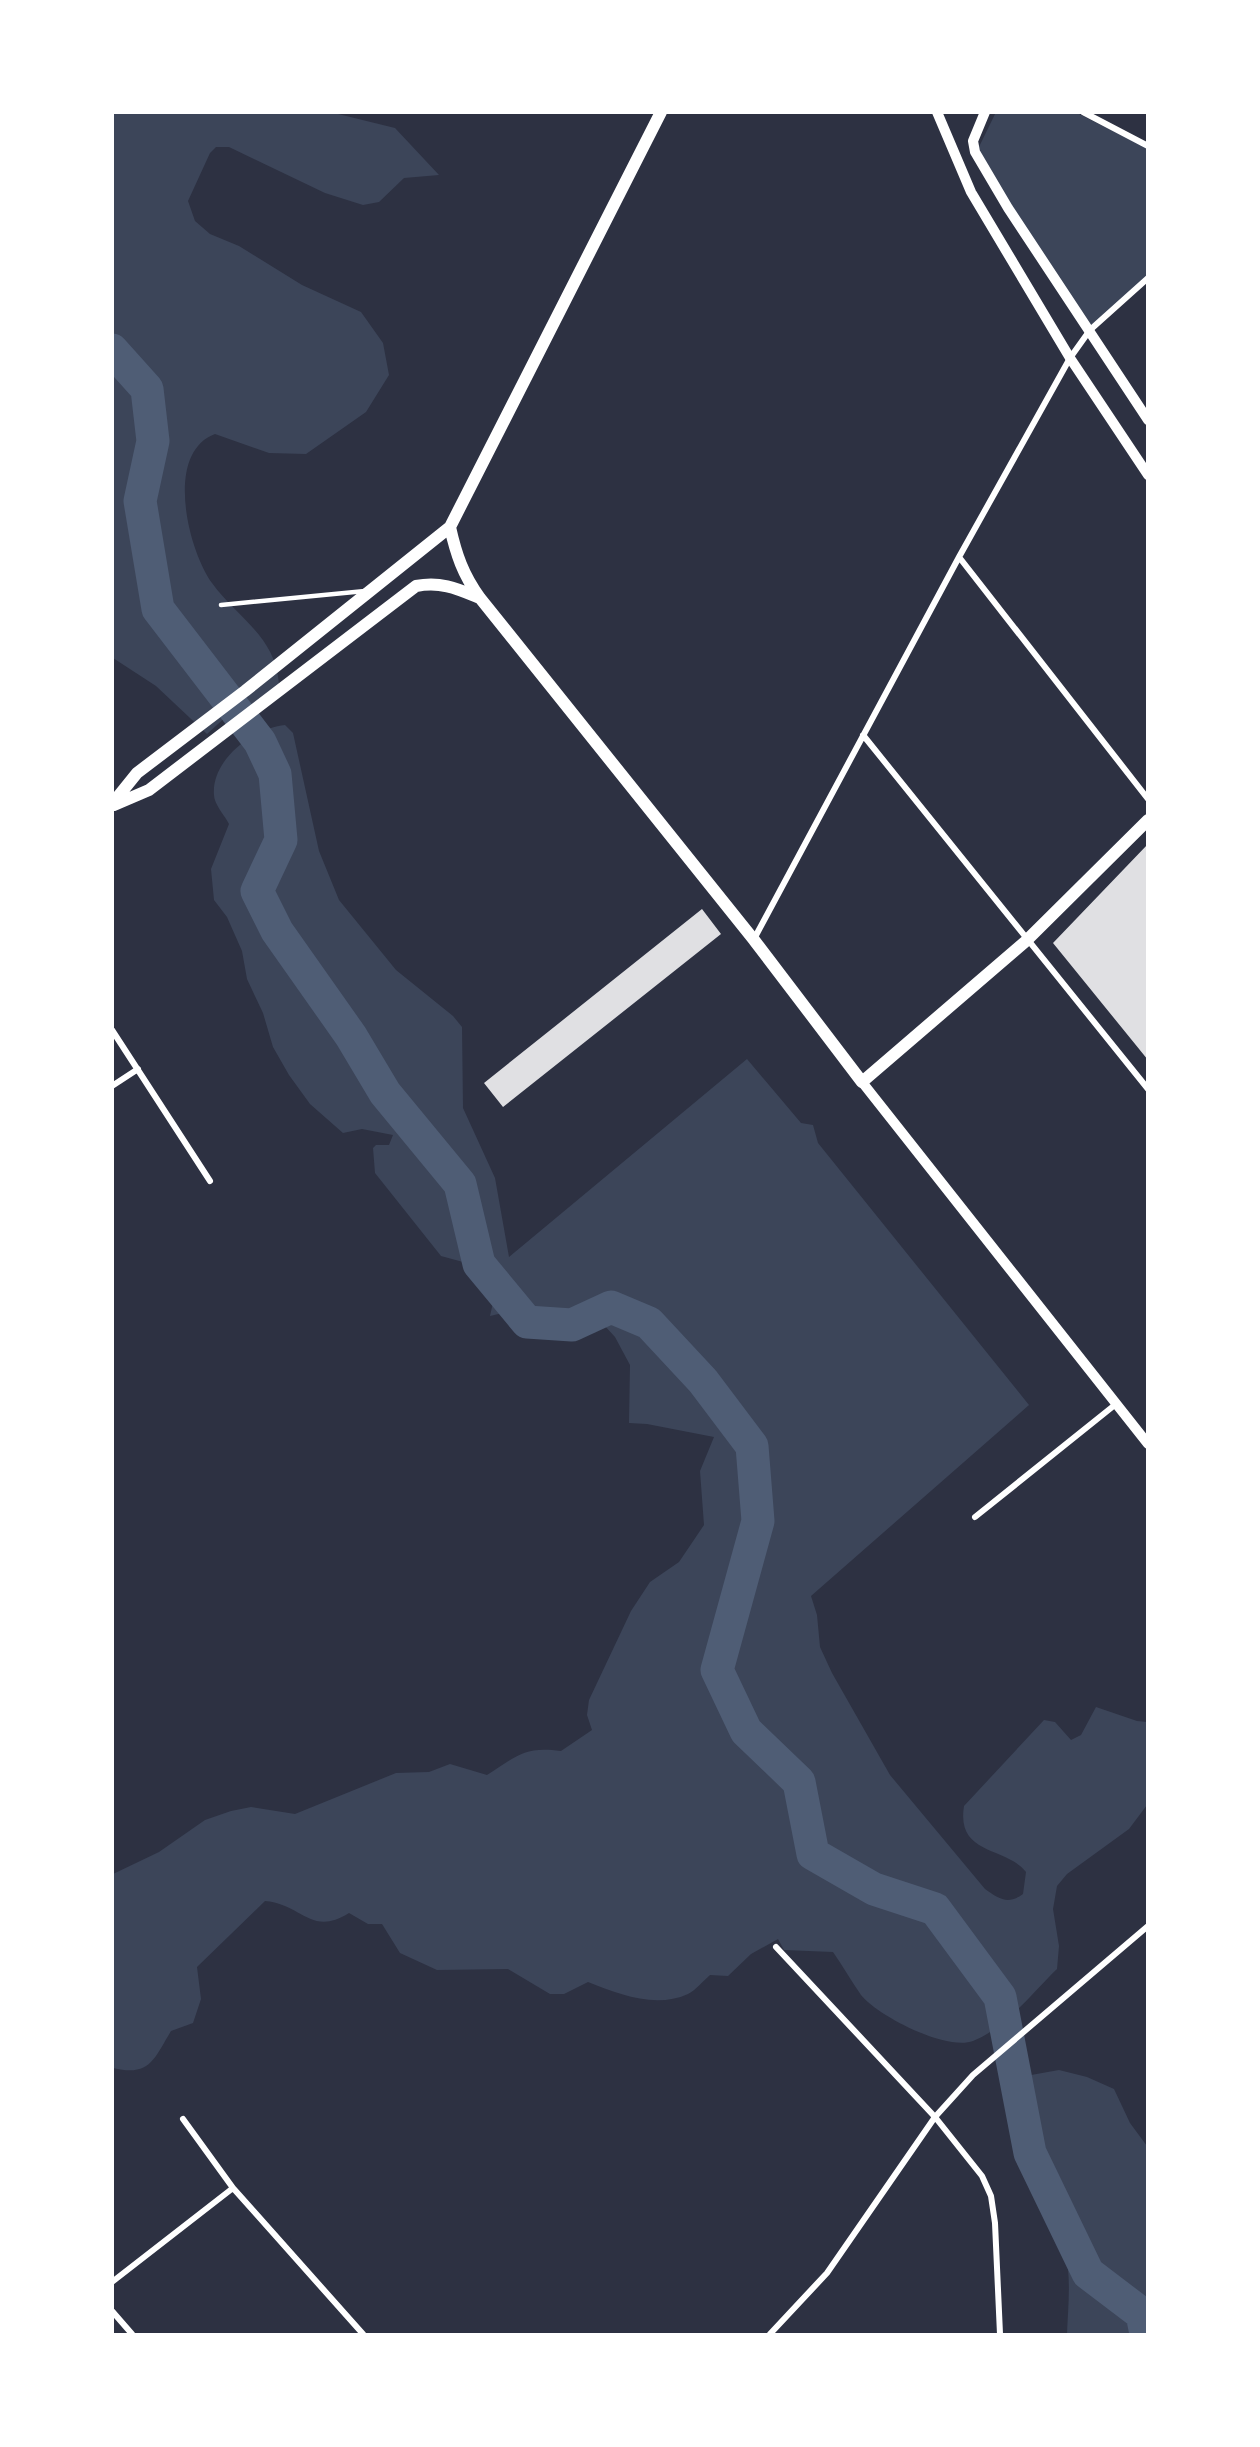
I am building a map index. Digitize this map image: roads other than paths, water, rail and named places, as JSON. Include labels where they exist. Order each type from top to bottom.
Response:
[{"type":"main road","points":[[112,804],[137,773],[245,691],[450,527],[661,112]]},
{"type":"main road","points":[[450,527],[465,578],[754,940],[862,1082],[1026,941],[1148,820]]},
{"type":"main road","points":[[112,804],[149,790],[416,586],[432,583],[448,585],[480,598]]},
{"type":"street","points":[[937,112],[970,192],[1070,358],[1148,475]]},
{"type":"street","points":[[985,112],[973,141],[975,152],[1148,420]]},
{"type":"street","points":[[1083,112],[1148,146]]},
{"type":"street","points":[[754,940],[959,557],[1070,358],[1090,330],[1148,279]]},
{"type":"street","points":[[959,557],[1148,799]]},
{"type":"street","points":[[863,735],[1026,941],[1148,1089]]},
{"type":"street","points":[[112,1030],[210,1181]]},
{"type":"street","points":[[112,1086],[138,1069]]},
{"type":"street","points":[[862,1082],[1148,1444]]},
{"type":"street","points":[[975,1517],[1116,1404]]},
{"type":"street","points":[[770,2334],[826,2273],[935,2117],[973,2074],[1148,1926]]},
{"type":"street","points":[[776,1947],[935,2117],[982,2176],[991,2196],[995,2223],[1000,2334]]},
{"type":"street","points":[[183,2119],[233,2188],[363,2334]]},
{"type":"street","points":[[112,2282],[233,2188]]},
{"type":"street","points":[[112,2311],[132,2334]]},
{"type":"lane","points":[[221,605],[371,591]]},
{"type":"waterway","points":[[112,350],[147,389],[153,441],[140,501],[158,609],[260,742],[275,774],[281,840],[257,891],[277,931],[351,1036],[385,1093],[460,1184],[479,1264],[527,1322],[572,1325],[611,1307],[649,1323],[703,1381],[752,1446],[758,1521],[717,1670],[746,1731],[799,1782],[813,1854],[874,1889],[935,1909],[1000,1997],[1030,2153],[1088,2273],[1142,2314],[1146,2334]]}]
